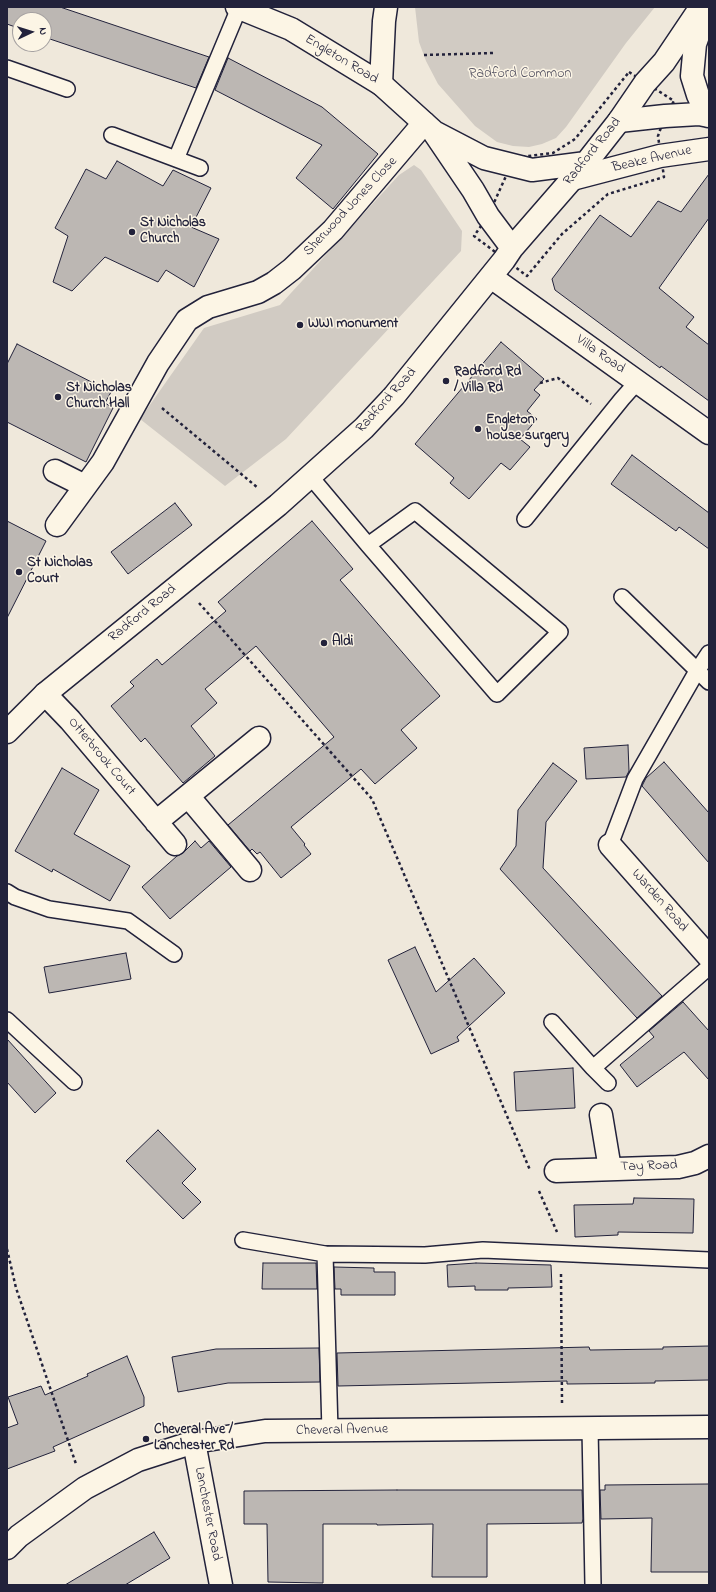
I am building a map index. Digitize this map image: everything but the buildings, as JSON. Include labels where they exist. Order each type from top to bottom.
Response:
[{"type":"street","name":"Engleton Road","points":[[238,7],[291,29],[381,84],[428,127],[473,190],[488,216],[512,248]]},
{"type":"street","points":[[381,84],[386,7]]},
{"type":"street","name":"Radford Road","points":[[7,732],[45,694],[278,505],[364,428],[394,396],[491,277],[512,248],[579,171],[619,121],[645,83],[664,62],[701,7]]},
{"type":"street","points":[[708,7],[695,44],[692,76],[698,95],[709,116]]},
{"type":"street","points":[[619,121],[679,115],[699,114],[709,116]]},
{"type":"street","name":"Engleton Road","points":[[428,127],[484,158],[532,170],[579,171]]},
{"type":"street","name":"Sherwood Jones Close","points":[[57,525],[103,462],[158,363],[187,320],[208,306],[258,292],[274,283],[292,269],[333,230],[428,127]]},
{"type":"street","name":"Beake Avenue","points":[[579,171],[709,148]]},
{"type":"street","name":"Villa Road","points":[[491,277],[709,433]]},
{"type":"street","points":[[55,471],[85,486]]},
{"type":"street","name":"Otterbrook Court","points":[[45,694],[70,720],[175,844]]},
{"type":"street","points":[[156,822],[259,738]]},
{"type":"street","points":[[188,796],[250,870]]},
{"type":"street","name":"Warden Road","points":[[610,845],[709,957]]},
{"type":"street","name":"Tay Road","points":[[601,1115],[610,1169]]},
{"type":"street","name":"Tay Road","points":[[556,1171],[678,1167],[695,1163],[709,1156]]},
{"type":"street","name":"Cheveral Avenue","points":[[7,1548],[19,1536],[85,1488],[138,1460],[194,1442],[265,1432],[709,1427]]},
{"type":"street","name":"Lanchester Road","points":[[194,1442],[221,1585]]},
{"type":"lane","points":[[176,159],[238,7]]},
{"type":"lane","points":[[7,68],[67,89]]},
{"type":"lane","points":[[112,135],[200,168]]},
{"type":"lane","points":[[525,519],[638,381]]},
{"type":"lane","points":[[310,476],[368,545],[497,694],[560,632],[415,511],[368,545]]},
{"type":"lane","points":[[622,597],[709,682]]},
{"type":"lane","points":[[610,845],[635,779],[697,671],[709,653]]},
{"type":"lane","points":[[7,892],[16,897],[49,909],[128,921],[174,954]]},
{"type":"lane","points":[[593,1068],[709,967]]},
{"type":"lane","points":[[7,1020],[74,1082]]},
{"type":"lane","points":[[552,1022],[608,1083]]},
{"type":"lane","points":[[243,1240],[325,1254],[425,1255],[483,1250],[709,1260]]},
{"type":"lane","points":[[325,1254],[330,1431]]},
{"type":"lane","points":[[590,1428],[593,1585]]},
{"type":"path","points":[[424,55],[494,53]]},
{"type":"path","points":[[540,383],[558,378],[607,417]]},
{"type":"path","points":[[159,406],[262,491]]},
{"type":"path","points":[[181,583],[372,798],[533,1176]]},
{"type":"path","points":[[539,1190],[561,1241],[562,1429]]},
{"type":"path","points":[[7,1249],[16,1288],[85,1488]]},
{"type":"green space","name":"Radford Common","points":[[415,7],[655,7],[626,43],[566,127],[556,138],[542,144],[529,147],[513,146],[497,142],[475,126],[438,84],[426,61],[419,42]]},
{"type":"green space","points":[[414,165],[421,170],[462,231],[461,251],[286,439],[225,486],[140,419],[204,328],[280,305],[399,175]]},
{"type":"place","name":"St Nicholas Church","points":[[132,232]]},
{"type":"place","name":"WWI monument","points":[[300,325]]},
{"type":"place","name":"Radford Rd / Villa Rd","points":[[446,381]]},
{"type":"place","name":"St Nicholas Church Hall","points":[[58,397]]},
{"type":"place","name":"Engleton house surgery","points":[[478,429]]},
{"type":"place","name":"St Nicholas Court","points":[[19,572]]},
{"type":"place","name":"Aldi","points":[[324,643]]},
{"type":"place","name":"Cheveral Ave / Lanchester Rd","points":[[146,1439]]}]
